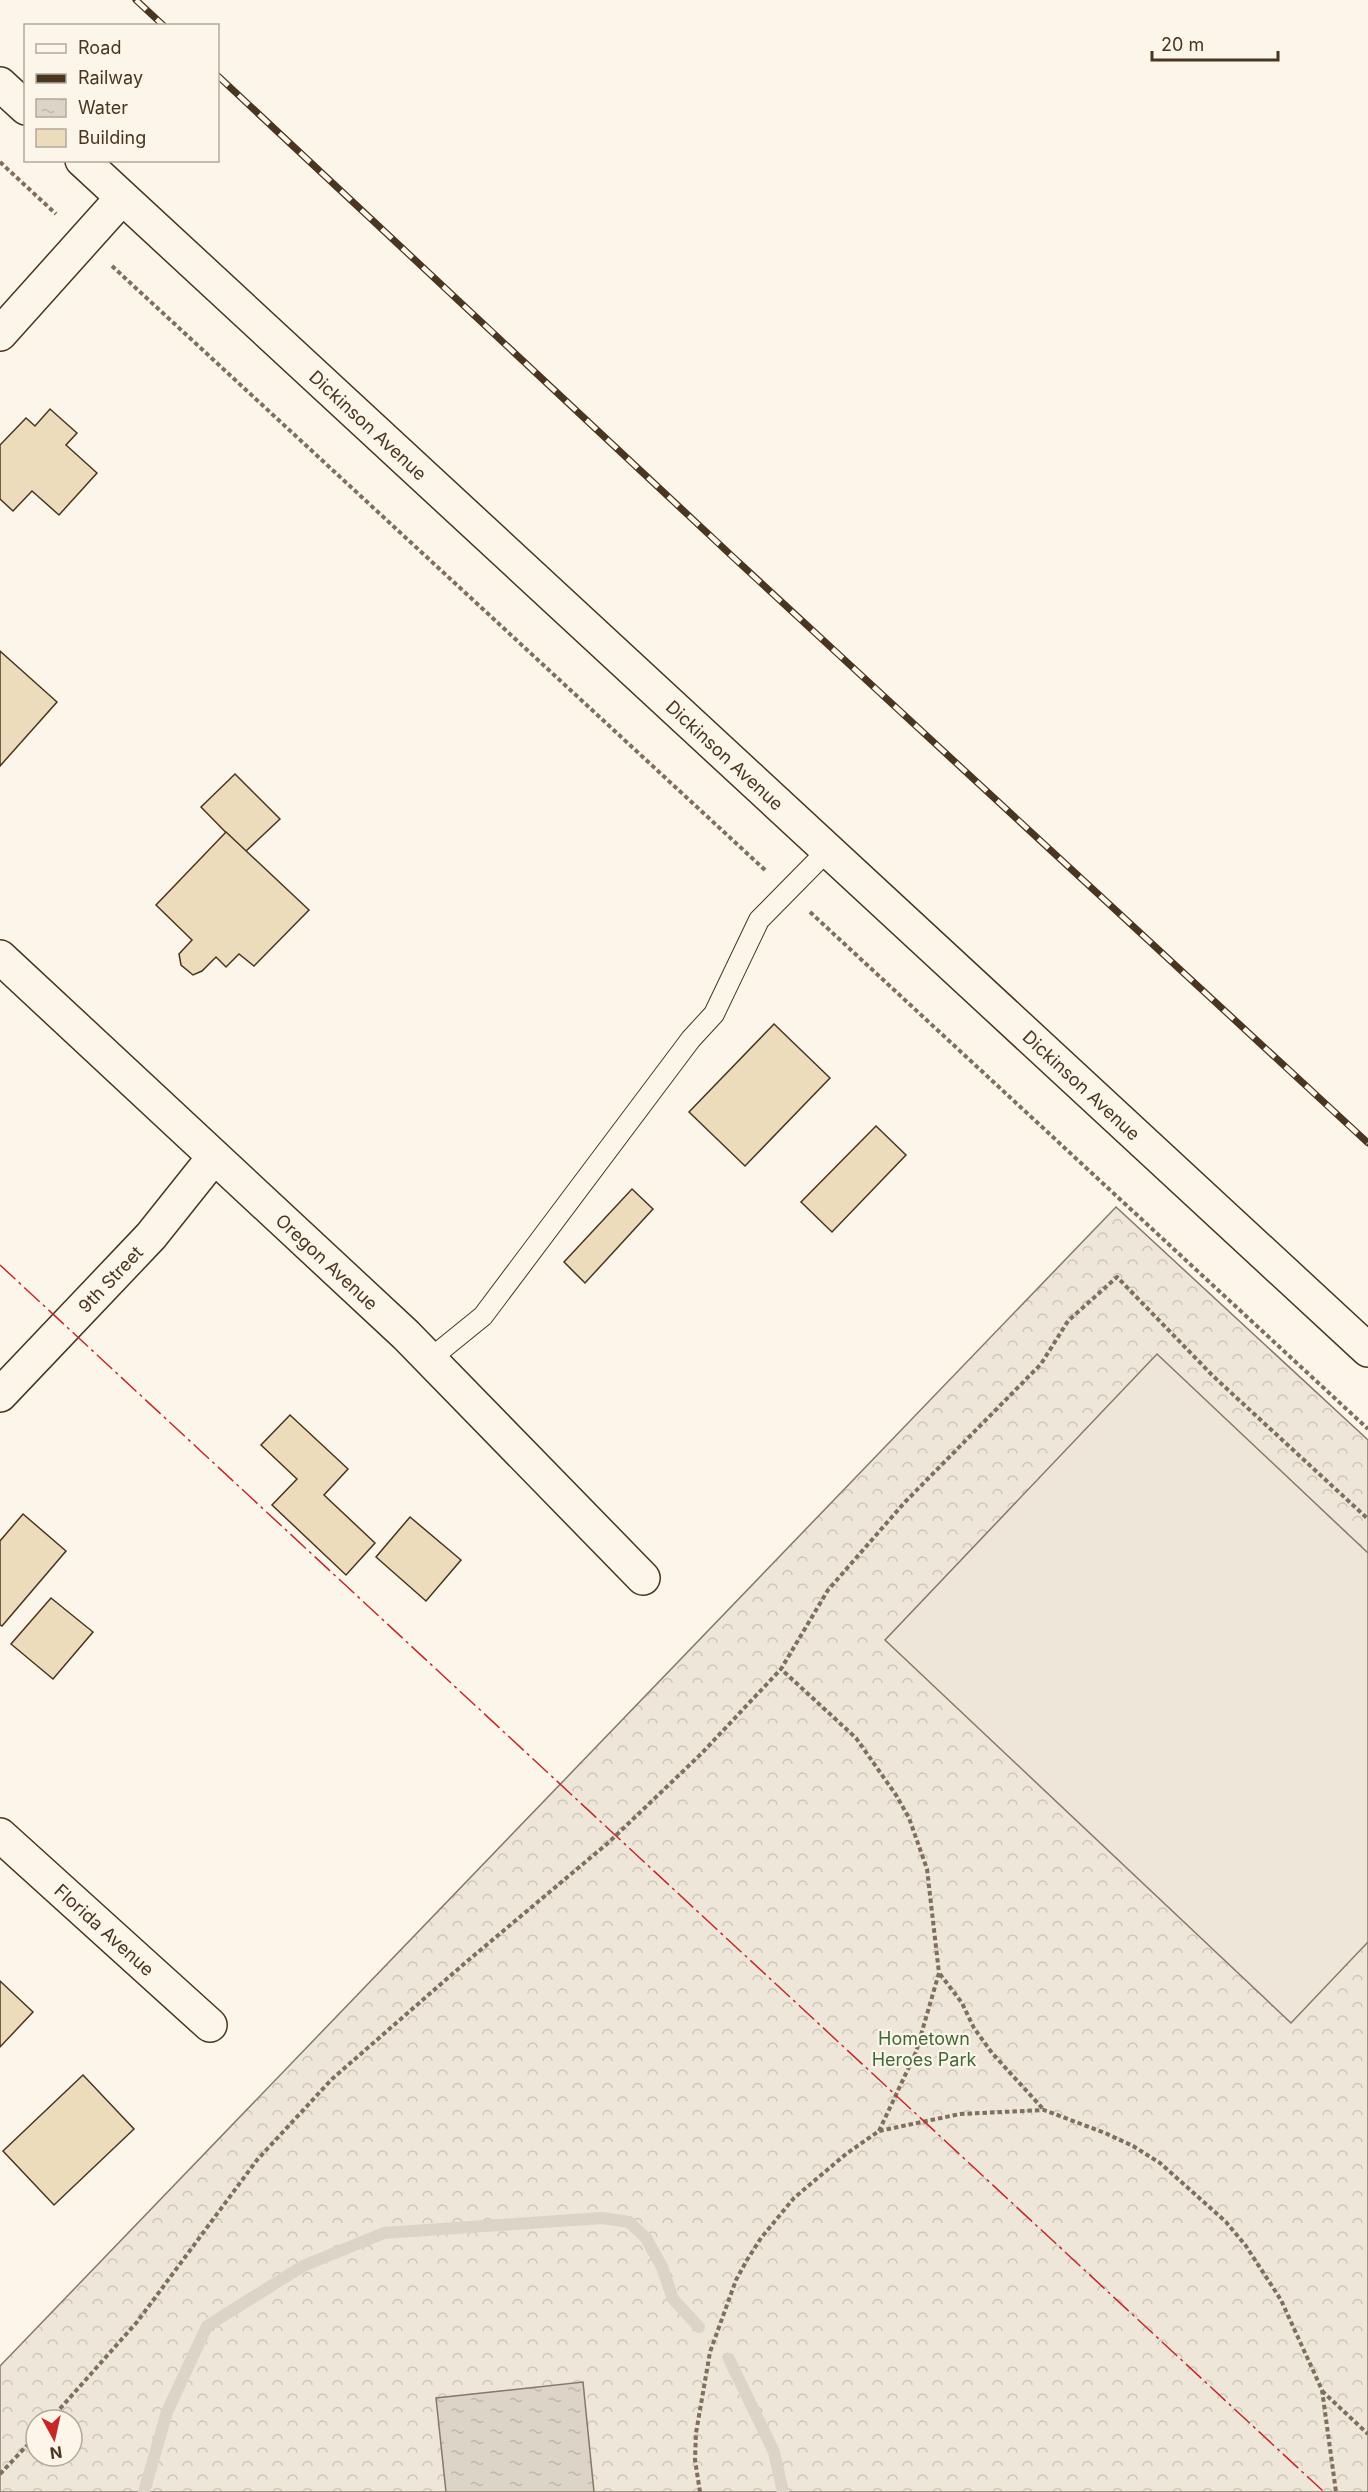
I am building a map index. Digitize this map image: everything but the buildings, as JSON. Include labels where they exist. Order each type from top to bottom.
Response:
[{"type":"street","points":[[0,84],[24,106]]},
{"type":"street","name":"Dickinson Avenue","points":[[84,162],[1368,1350]]},
{"type":"street","points":[[0,333],[122,198]]},
{"type":"street","name":"Oregon Avenue","points":[[0,957],[430,1359],[643,1578]]},
{"type":"street","name":"9th Street","points":[[0,1395],[151,1236],[214,1157]]},
{"type":"street","name":"Florida Avenue","points":[[0,1835],[210,2025]]},
{"type":"lane","points":[[430,1359],[483,1316],[691,1039],[714,1014],[759,920],[828,850]]},
{"type":"path","points":[[0,162],[1368,1429]]},
{"type":"path","points":[[62,2408],[137,2322],[257,2160],[332,2079],[608,1843],[701,1754],[781,1669],[828,1590],[905,1502],[1041,1364],[1068,1321],[1117,1277],[1213,1376],[1368,1519]]},
{"type":"path","points":[[781,1669],[856,1738],[905,1810],[927,1869],[939,1973],[916,2052],[879,2131]]},
{"type":"path","points":[[939,1973],[962,2003],[974,2028],[992,2053],[1044,2110]]},
{"type":"path","points":[[700,2492],[695,2460],[700,2404],[710,2352],[736,2280],[761,2238],[794,2198],[846,2154],[879,2131],[960,2114],[1044,2110],[1133,2146],[1184,2183],[1226,2222],[1258,2262],[1281,2300],[1322,2390],[1336,2492]]},
{"type":"path","points":[[1322,2390],[1368,2434]]},
{"type":"path","points":[[0,2474],[24,2449]]},
{"type":"green space","name":"Hometown Heroes Park","points":[[1116,1207],[1368,1440],[1368,2492],[0,2492],[0,2366]]},
{"type":"green space","points":[[1157,1354],[1368,1553],[1368,1942],[1291,2023],[885,1640]]},
{"type":"water","points":[[583,2382],[594,2492],[446,2492],[436,2398]]},
{"type":"waterway","points":[[144,2492],[167,2412],[207,2326],[303,2266],[384,2233],[602,2218],[629,2222],[646,2238],[662,2267],[673,2299],[699,2327]]},
{"type":"waterway","points":[[729,2359],[774,2452],[783,2492]]},
{"type":"railway","points":[[136,0],[162,24]]},
{"type":"railway","points":[[219,77],[733,557],[1368,1143]]},
{"type":"power","points":[[0,1265],[1324,2492]]}]
